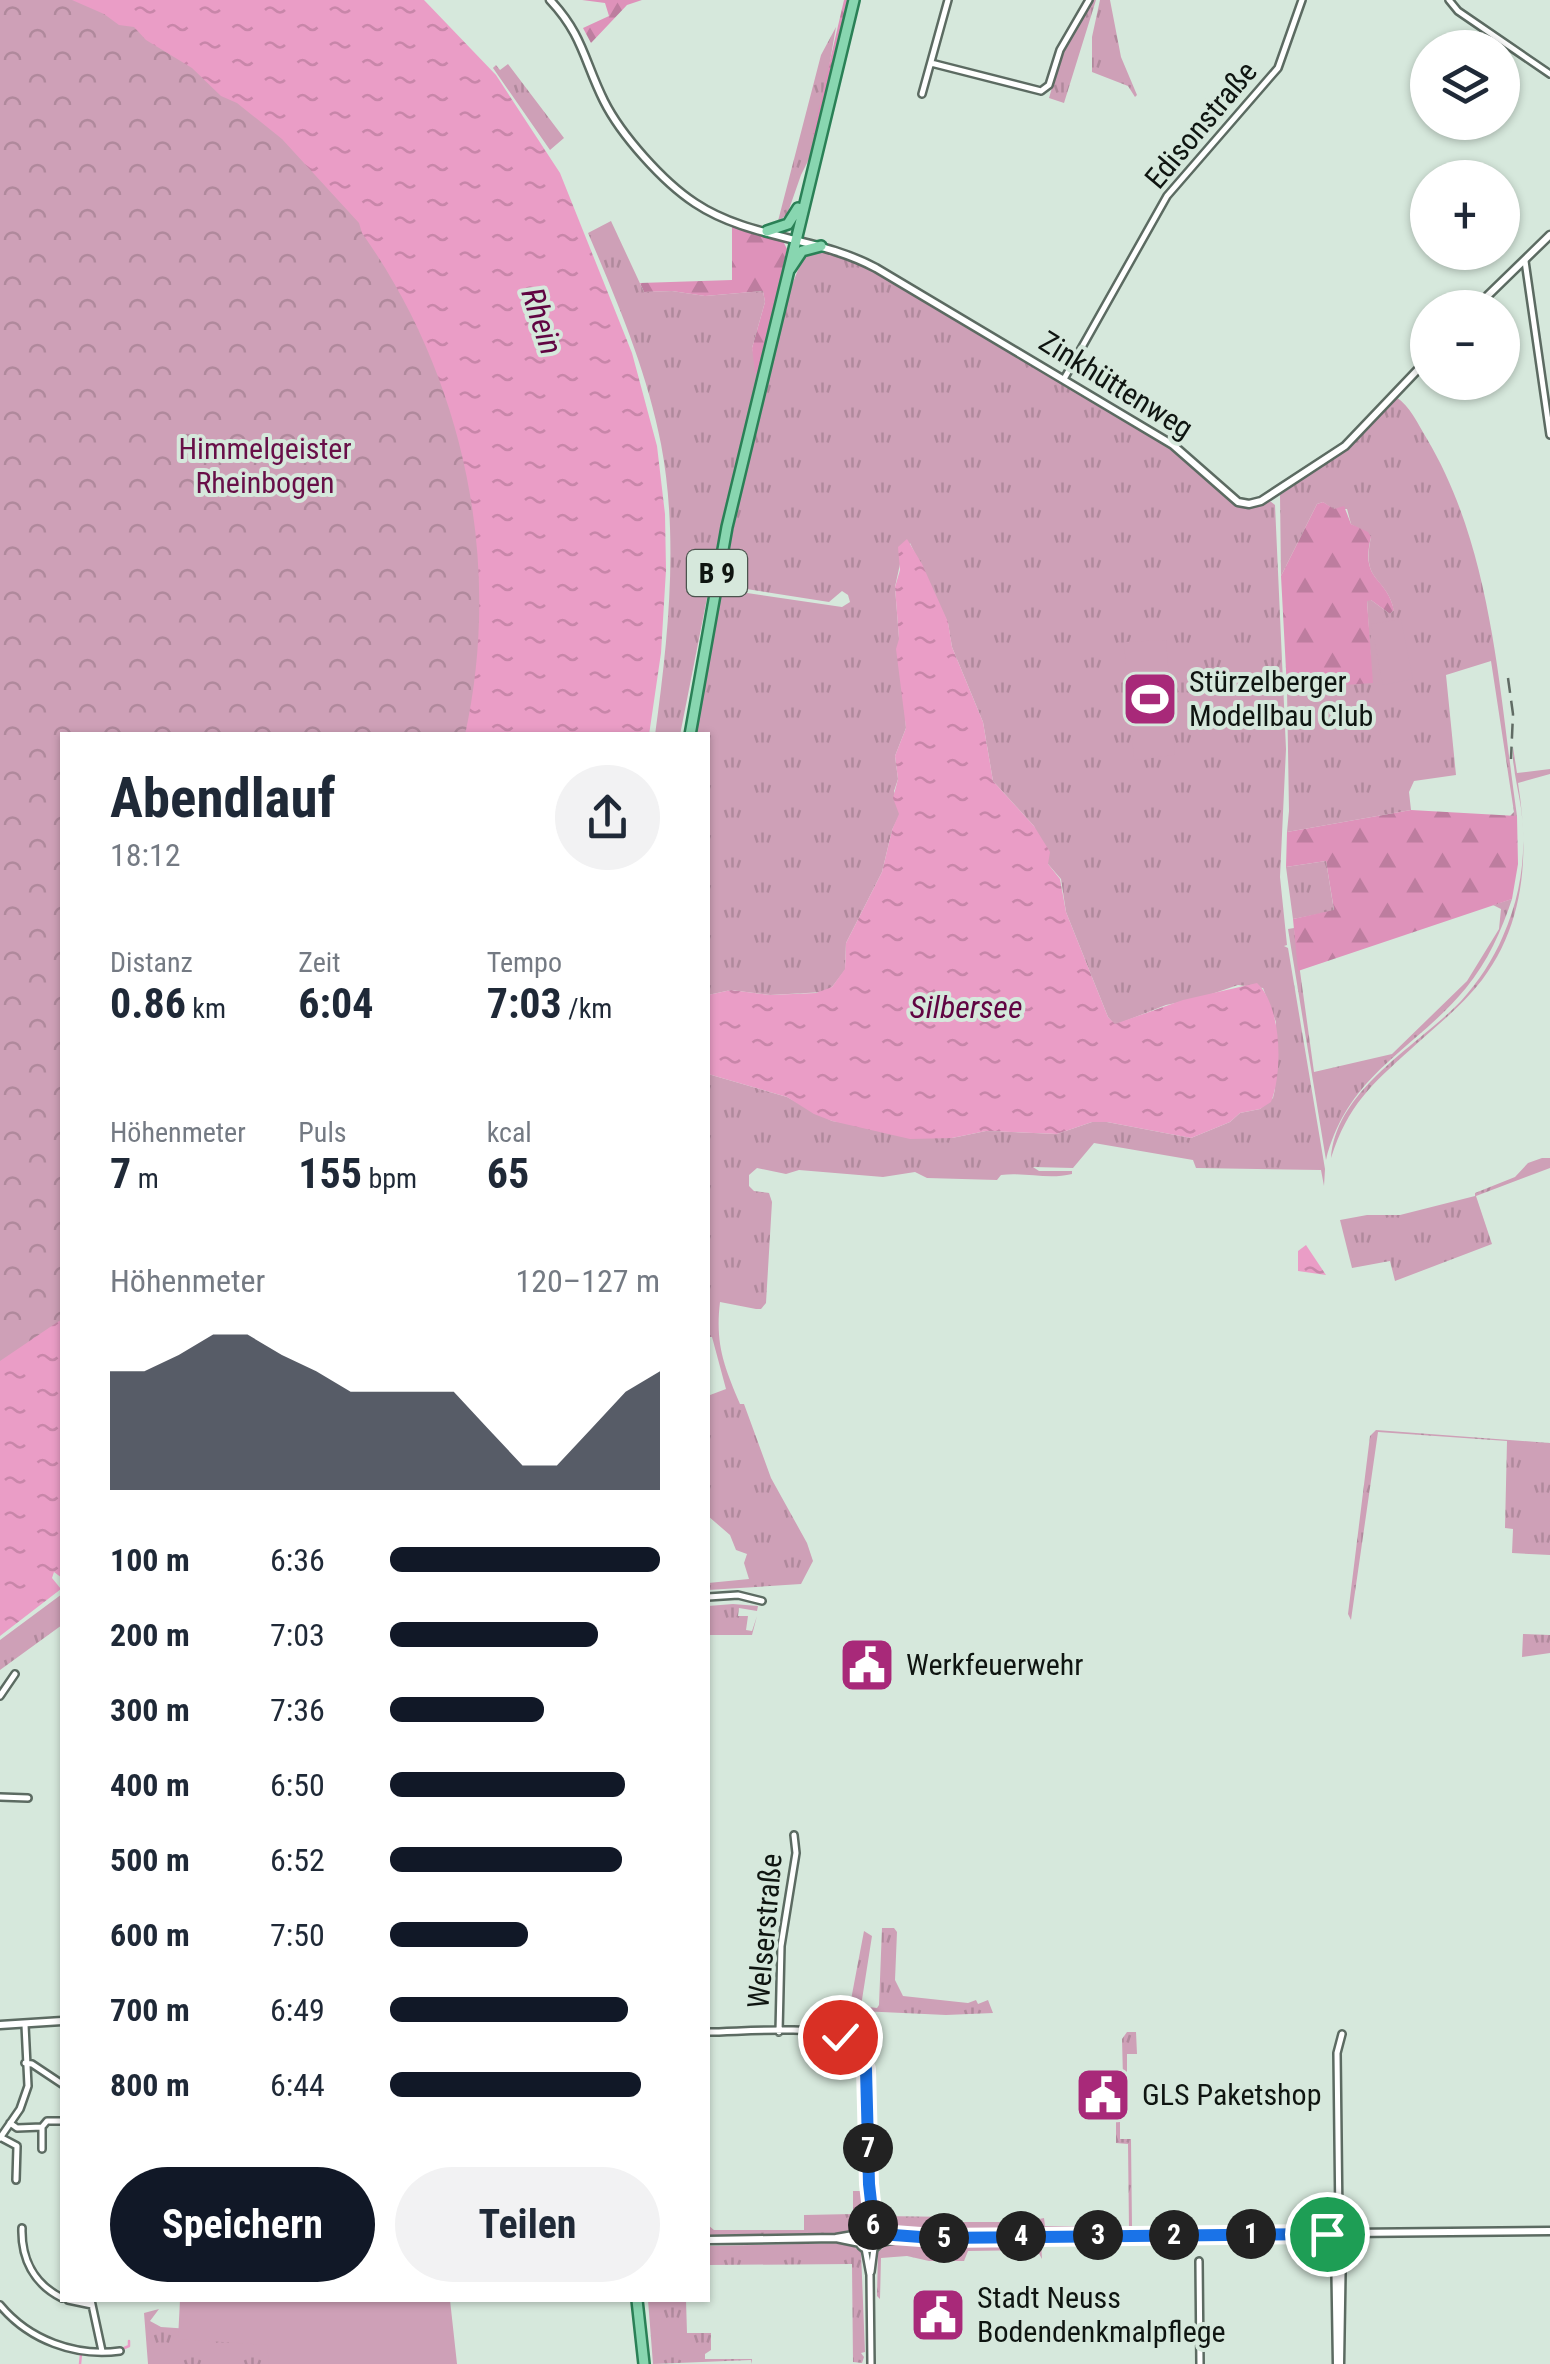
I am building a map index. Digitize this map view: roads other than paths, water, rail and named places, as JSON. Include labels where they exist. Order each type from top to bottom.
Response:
[{"type":"main road","name":"B 9","points":[[691,732],[720,556],[854,0]]},
{"type":"main road","points":[[768,230],[788,224],[805,197]]},
{"type":"main road","points":[[786,275],[802,251],[821,246]]},
{"type":"main road","points":[[637,2302],[644,2364]]},
{"type":"street","name":"Zinkhüttenweg","points":[[550,0],[578,36],[612,114],[669,182],[691,201],[717,216],[821,246],[876,268],[1182,451],[1234,500],[1249,504],[1273,494],[1334,454],[1410,377]]},
{"type":"street","points":[[922,94],[948,0]]},
{"type":"street","points":[[931,63],[1036,92],[1045,89],[1060,50],[1089,0]]},
{"type":"street","name":"Edisonstraße","points":[[1064,379],[1176,182],[1278,68],[1302,0]]},
{"type":"street","points":[[1449,0],[1458,12],[1550,74]]},
{"type":"street","points":[[1494,290],[1550,235]]},
{"type":"street","points":[[1525,258],[1550,435]]},
{"type":"street","points":[[710,1597],[738,1596],[762,1601]]},
{"type":"street","points":[[0,1696],[15,1674]]},
{"type":"street","points":[[0,1797],[28,1798]]},
{"type":"street","name":"Welserstraße","points":[[780,2032],[781,1946],[796,1854],[794,1834]]},
{"type":"street","points":[[0,2025],[60,2022]]},
{"type":"street","points":[[16,2180],[17,2146],[0,2137],[27,2092],[25,2025]]},
{"type":"street","points":[[710,2032],[830,2034],[848,2041],[862,2058],[868,2080],[871,2364]]},
{"type":"street","points":[[1339,2222],[1337,2052],[1342,2034]]},
{"type":"street","points":[[25,2062],[60,2083]]},
{"type":"street","points":[[42,2149],[42,2127],[46,2121],[60,2121]]},
{"type":"street","points":[[6,2124],[17,2128],[42,2127]]},
{"type":"street","points":[[1327,2234],[1332,2224],[1339,2222],[1346,2225],[1349,2233]]},
{"type":"street","points":[[22,2228],[23,2248],[31,2269],[44,2286],[60,2296]]},
{"type":"street","points":[[1339,2364],[1338,2243],[1349,2233],[1550,2231]]},
{"type":"street","points":[[710,2240],[1327,2234],[1338,2243]]},
{"type":"street","points":[[1200,2261],[1200,2364]]},
{"type":"street","points":[[92,2302],[102,2352]]},
{"type":"street","points":[[2,2310],[44,2340],[74,2349],[120,2351]]},
{"type":"water","name":"Rhein","points":[[72,0],[424,0],[496,75],[560,173],[632,353],[657,446],[665,514],[666,570],[661,653],[649,732],[466,732],[476,670],[479,604],[476,538],[466,473],[449,410],[426,348],[397,289],[359,223],[282,139],[237,103],[221,96],[192,68],[146,40],[134,27],[119,25]]},
{"type":"water","name":"Silbersee","points":[[907,539],[948,622],[952,647],[983,722],[993,781],[1034,826],[1050,852],[1048,864],[1060,879],[1066,912],[1108,1017],[1115,1024],[1183,1000],[1257,983],[1271,1007],[1278,1040],[1271,1102],[1191,1138],[1092,1122],[1057,1134],[986,1131],[952,1138],[910,1139],[832,1121],[787,1097],[710,1075],[710,995],[731,990],[770,995],[816,993],[832,987],[845,969],[846,943],[882,872],[899,814],[893,798],[898,779],[895,756],[906,728],[896,649],[898,547]]},
{"type":"water","points":[[1306,1245],[1326,1275],[1298,1271],[1298,1251]]},
{"type":"water","points":[[60,1320],[60,1576],[54,1572],[52,1578],[60,1590],[0,1636],[0,1361]]},
{"type":"waterway","points":[[122,2349],[129,2346],[129,2341]]},
{"type":"waterway","points":[[80,2364],[81,2354]]},
{"type":"railway","points":[[1508,678],[1513,714],[1511,759]]},
{"type":"place","name":"Stürzelberger Modellbau Club","points":[[1150,699]]},
{"type":"place","name":"Werkfeuerwehr","points":[[867,1665]]},
{"type":"place","name":"GLS Paketshop","points":[[1103,2095]]},
{"type":"place","name":"Stadt Neuss Bodendenkmalpflege","points":[[938,2315]]},
{"type":"park label","name":"Himmelgeister Rheinbogen","points":[[265,466]]}]
